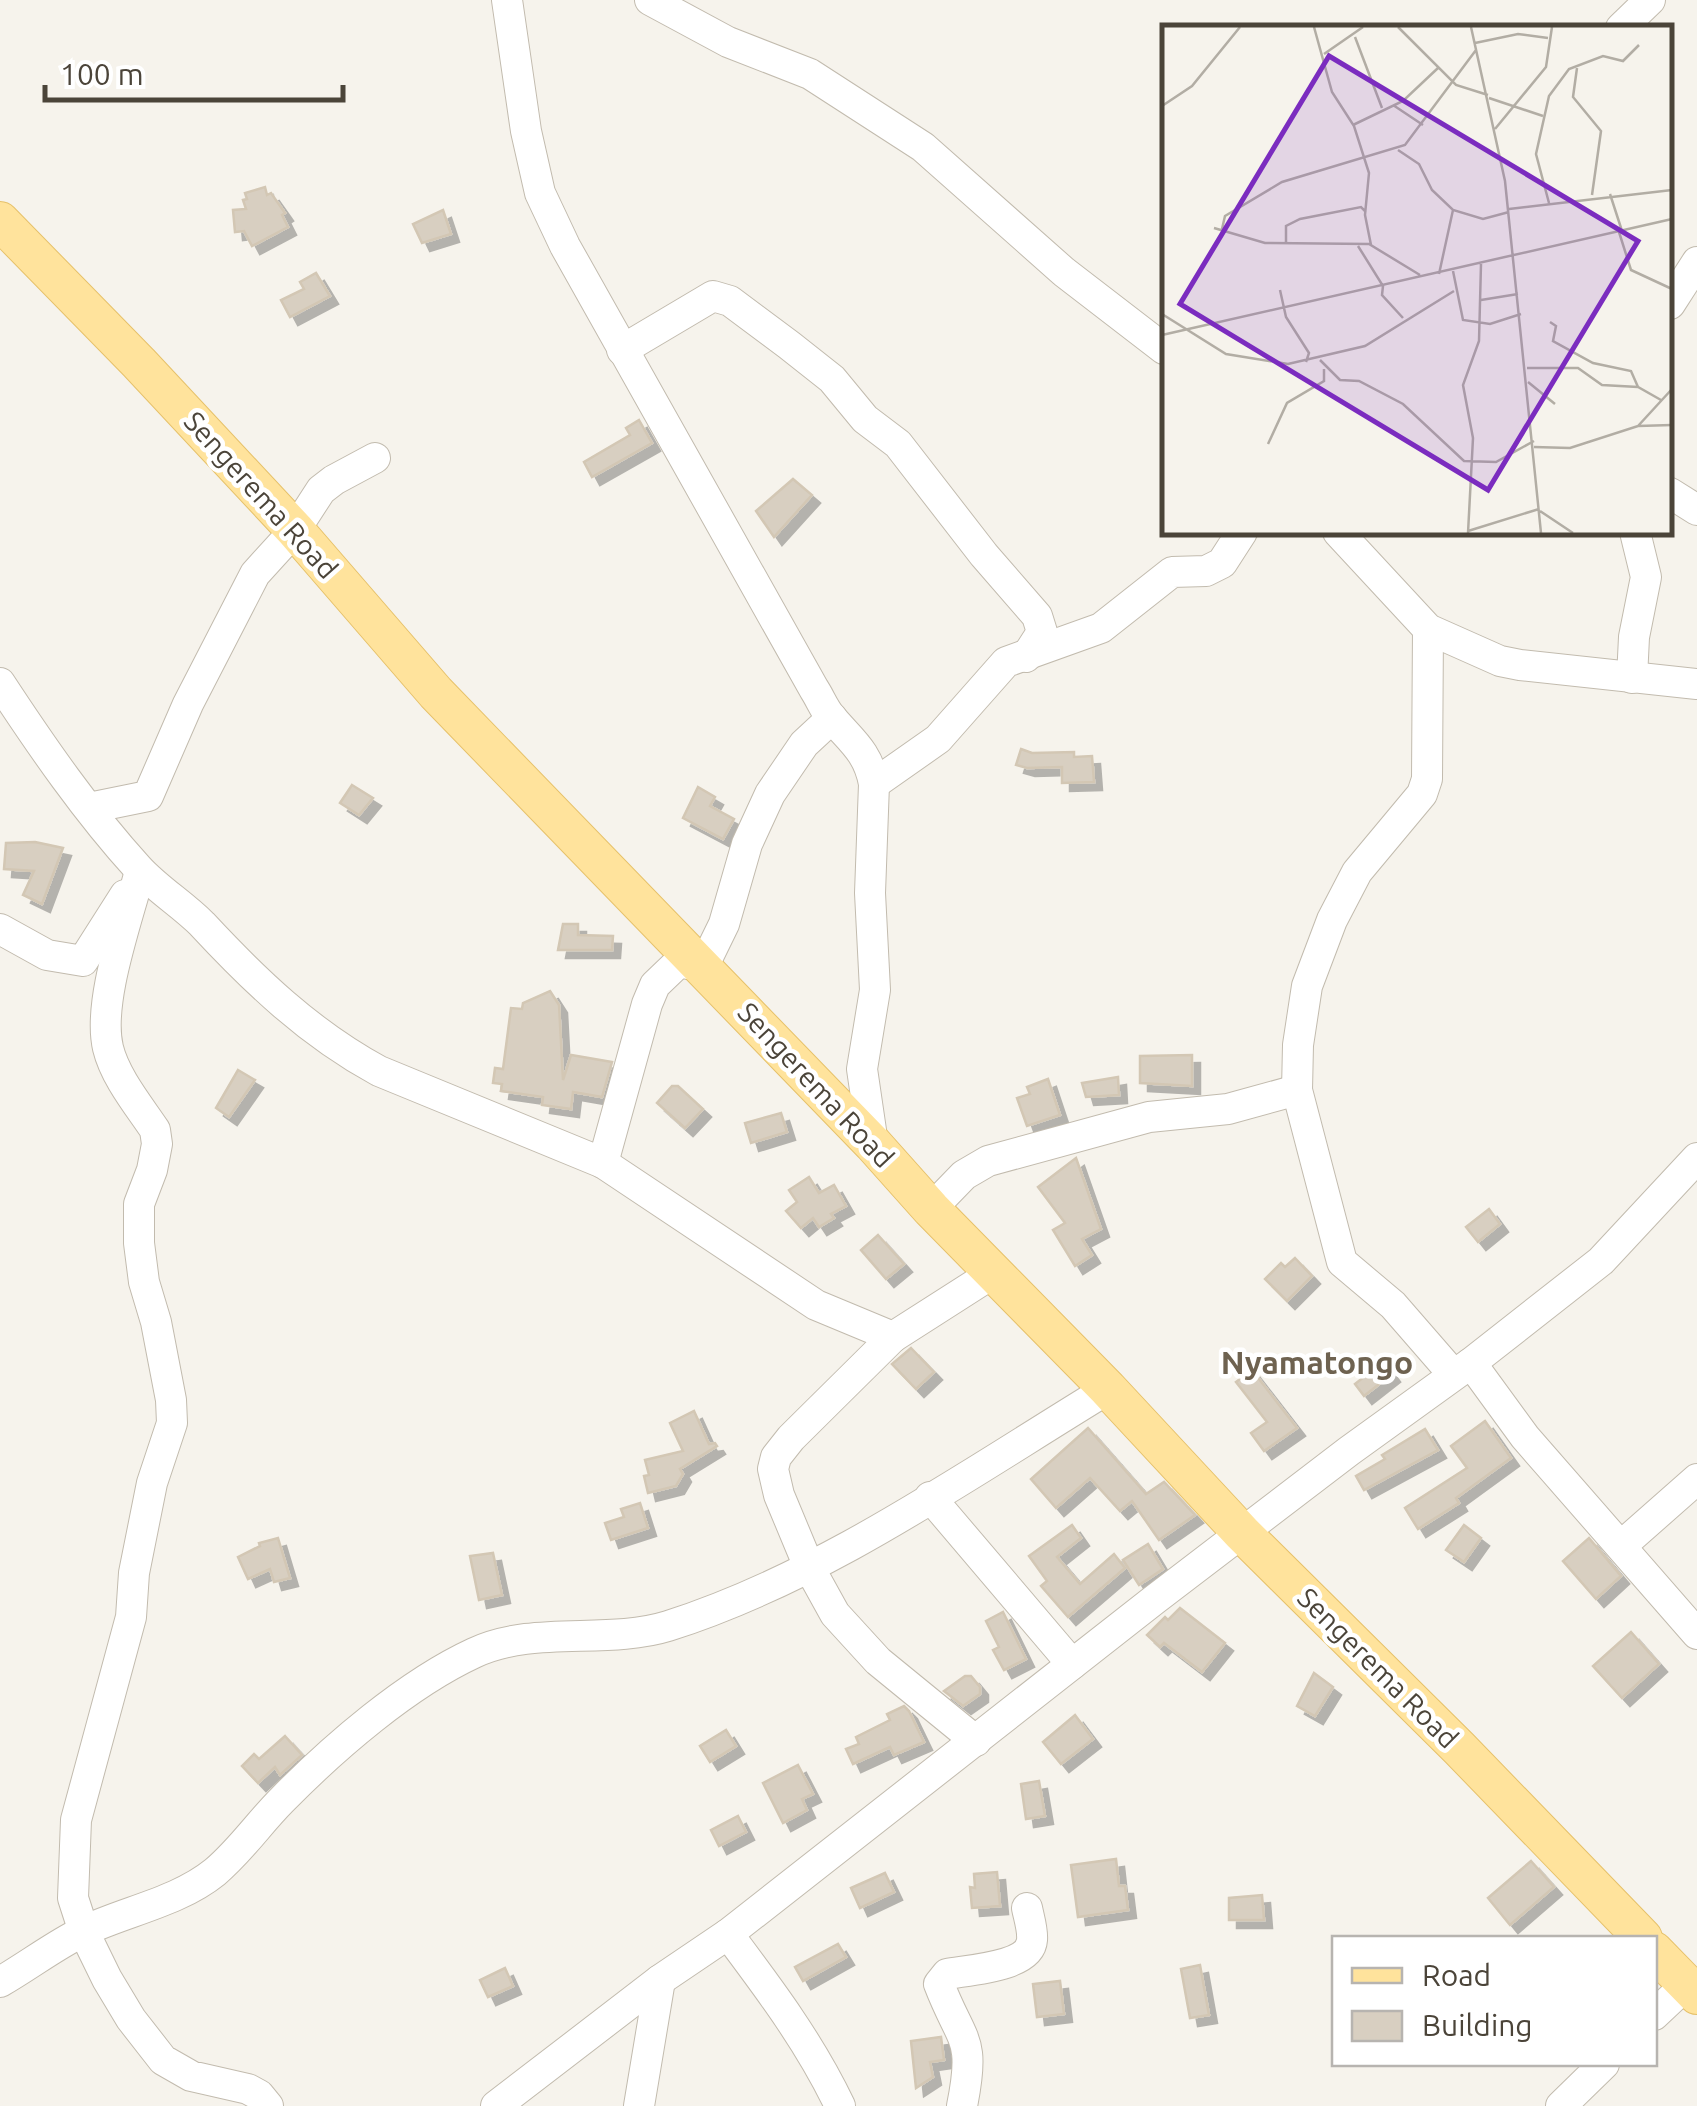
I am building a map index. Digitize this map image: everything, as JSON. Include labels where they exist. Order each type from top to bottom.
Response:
[{"type":"main road","name":"Sengerema Road","points":[[0,222],[295,530],[436,693],[873,1144],[1242,1533],[1641,1936]]},
{"type":"main road","points":[[1657,1954],[1692,1990]]},
{"type":"street","points":[[507,0],[526,131],[540,193],[565,246],[832,718],[847,731],[872,769],[870,893],[875,990],[862,1070],[873,1144]]},
{"type":"street","points":[[650,0],[728,42],[810,74],[923,147],[1064,272],[1162,347]]},
{"type":"street","points":[[1624,25],[1650,0]]},
{"type":"street","points":[[1672,301],[1697,262]]},
{"type":"street","points":[[622,350],[713,296],[730,302],[789,345],[832,379],[865,419],[898,444],[1036,616],[1042,632],[1026,657]]},
{"type":"street","points":[[90,808],[148,796],[188,704],[255,574],[295,530],[321,490],[375,458]]},
{"type":"street","points":[[1672,495],[1697,510]]},
{"type":"street","points":[[874,784],[938,738],[1006,662],[1101,628],[1172,572],[1206,571],[1222,562],[1240,535]]},
{"type":"street","points":[[1341,535],[1428,630],[1500,661],[1697,684]]},
{"type":"street","points":[[1632,678],[1634,637],[1646,568],[1637,535]]},
{"type":"street","points":[[1428,630],[1427,779],[1422,794],[1358,872],[1332,920],[1307,986],[1298,1045],[1297,1090],[1342,1262],[1462,1369],[1697,1634]]},
{"type":"street","points":[[0,683],[140,871],[200,922],[229,956],[286,1009],[379,1071],[603,1163],[816,1305],[893,1337]]},
{"type":"street","points":[[603,1163],[646,1004],[655,985],[679,962],[703,967],[724,924],[747,844],[770,794],[804,744],[832,718]]},
{"type":"street","points":[[0,929],[47,955],[84,961],[140,871]]},
{"type":"street","points":[[140,871],[106,1001],[106,1033],[109,1052],[155,1130],[157,1144],[152,1170],[139,1204],[139,1243],[171,1400],[172,1423],[152,1483],[134,1573],[131,1617],[76,1820],[73,1898],[84,1932],[131,2019],[163,2060],[192,2076],[248,2088],[268,2106]]},
{"type":"street","points":[[931,1209],[964,1176],[988,1161],[1149,1118],[1228,1109],[1297,1090]]},
{"type":"street","points":[[496,2106],[660,1980],[728,1934],[1072,1664],[1601,1261],[1697,1158]]},
{"type":"street","points":[[976,1742],[853,1637],[818,1589],[774,1480],[776,1457],[893,1337],[993,1273]]},
{"type":"street","points":[[0,1982],[84,1932],[165,1899],[212,1874],[261,1828],[290,1792],[367,1725],[404,1696],[476,1652],[496,1644],[664,1627],[718,1608],[809,1568],[1108,1389]]},
{"type":"street","points":[[1621,1546],[1697,1480]]},
{"type":"street","points":[[930,1497],[1072,1664]]},
{"type":"street","points":[[962,2106],[970,2068],[968,2048],[940,1984],[948,1974],[996,1966],[1027,1953],[1032,1943],[1027,1908]]},
{"type":"street","points":[[728,1934],[803,2035],[840,2106]]},
{"type":"street","points":[[639,2106],[660,1980]]},
{"type":"street","points":[[1657,2013],[1692,1990]]},
{"type":"street","points":[[1561,2106],[1602,2066]]},
{"type":"building","points":[[265,187],[267,195],[271,193],[285,213],[282,215],[288,227],[252,246],[244,231],[235,232],[233,210],[246,209],[245,193]]},
{"type":"building","points":[[443,210],[451,234],[422,243],[413,224]]},
{"type":"building","points":[[316,273],[330,296],[290,317],[281,300],[304,289],[300,282]]},
{"type":"building","points":[[639,420],[652,443],[592,477],[584,462],[630,435],[626,428]]},
{"type":"building","points":[[793,479],[812,495],[774,537],[756,511]]},
{"type":"building","points":[[1021,749],[1092,756],[1094,782],[1062,783],[1062,767],[1016,765]]},
{"type":"building","points":[[352,785],[373,798],[359,815],[340,803]]},
{"type":"building","points":[[698,787],[715,797],[710,806],[734,819],[723,839],[683,818]]},
{"type":"building","points":[[35,842],[63,848],[42,904],[23,895],[34,871],[4,869],[6,843]]},
{"type":"building","points":[[563,924],[578,924],[578,935],[613,936],[612,950],[558,950]]},
{"type":"building","points":[[550,991],[559,1005],[563,1080],[571,1055],[612,1062],[602,1097],[573,1092],[571,1109],[542,1105],[543,1097],[501,1091],[502,1084],[493,1083],[495,1068],[503,1069],[511,1008],[522,1009],[523,1003]]},
{"type":"building","points":[[1192,1055],[1192,1086],[1140,1083],[1140,1056]]},
{"type":"building","points":[[238,1070],[255,1080],[229,1117],[216,1108]]},
{"type":"building","points":[[1118,1077],[1119,1095],[1086,1097],[1082,1083]]},
{"type":"building","points":[[1048,1079],[1060,1115],[1027,1126],[1017,1098],[1030,1094],[1027,1087]]},
{"type":"building","points":[[672,1086],[678,1086],[703,1109],[685,1128],[657,1103]]},
{"type":"building","points":[[781,1113],[787,1132],[751,1143],[745,1123]]},
{"type":"building","points":[[1076,1158],[1101,1229],[1082,1239],[1092,1255],[1075,1266],[1053,1230],[1065,1223],[1038,1187]]},
{"type":"building","points":[[809,1177],[819,1193],[834,1185],[846,1206],[819,1227],[813,1218],[801,1228],[786,1211],[797,1202],[789,1190]]},
{"type":"building","points":[[1489,1209],[1500,1224],[1478,1242],[1466,1227]]},
{"type":"building","points":[[878,1235],[904,1264],[886,1279],[861,1250]]},
{"type":"building","points":[[1295,1258],[1312,1276],[1287,1301],[1265,1279],[1281,1263],[1285,1267]]},
{"type":"building","points":[[911,1348],[934,1372],[916,1389],[892,1364]]},
{"type":"building","points":[[1383,1362],[1392,1374],[1364,1396],[1355,1384]]},
{"type":"building","points":[[1252,1370],[1297,1428],[1264,1451],[1251,1433],[1267,1422],[1236,1382]]},
{"type":"building","points":[[694,1411],[709,1444],[717,1446],[680,1469],[683,1474],[676,1486],[648,1493],[645,1460],[683,1451],[670,1423]]},
{"type":"building","points":[[1485,1421],[1511,1458],[1456,1498],[1459,1503],[1418,1529],[1405,1508],[1467,1468],[1451,1446]]},
{"type":"building","points":[[1088,1428],[1146,1494],[1164,1482],[1195,1515],[1159,1540],[1132,1501],[1120,1511],[1090,1478],[1056,1508],[1031,1479]]},
{"type":"building","points":[[1425,1429],[1438,1450],[1364,1490],[1356,1476]]},
{"type":"building","points":[[640,1503],[648,1528],[611,1540],[605,1523],[624,1517],[621,1509]]},
{"type":"building","points":[[1072,1525],[1081,1538],[1057,1557],[1080,1584],[1114,1554],[1125,1568],[1068,1617],[1041,1586],[1047,1581],[1029,1556]]},
{"type":"building","points":[[1464,1525],[1481,1538],[1464,1562],[1446,1550]]},
{"type":"building","points":[[278,1538],[290,1578],[274,1582],[270,1569],[248,1579],[238,1557],[260,1546],[259,1543]]},
{"type":"building","points":[[1589,1538],[1621,1576],[1596,1599],[1563,1561]]},
{"type":"building","points":[[1148,1544],[1163,1569],[1139,1585],[1123,1560]]},
{"type":"building","points":[[493,1553],[502,1595],[479,1600],[470,1556]]},
{"type":"building","points":[[1180,1608],[1225,1643],[1202,1672],[1147,1635]]},
{"type":"building","points":[[1003,1612],[1026,1659],[1004,1670],[993,1650],[999,1647],[986,1621]]},
{"type":"building","points":[[1631,1632],[1659,1664],[1622,1698],[1593,1666]]},
{"type":"building","points":[[1314,1673],[1333,1687],[1315,1716],[1297,1706]]},
{"type":"building","points":[[971,1676],[980,1687],[980,1694],[963,1706],[944,1691]]},
{"type":"building","points":[[904,1706],[924,1742],[894,1755],[890,1747],[853,1764],[846,1749],[859,1744],[856,1737],[890,1720],[887,1714]]},
{"type":"building","points":[[1075,1715],[1093,1739],[1061,1764],[1043,1742]]},
{"type":"building","points":[[726,1730],[736,1746],[710,1762],[700,1746]]},
{"type":"building","points":[[285,1736],[302,1755],[280,1775],[275,1767],[258,1783],[242,1766],[254,1754],[259,1759]]},
{"type":"building","points":[[798,1765],[813,1794],[802,1799],[807,1810],[783,1823],[763,1783]]},
{"type":"building","points":[[1039,1781],[1045,1816],[1026,1819],[1021,1784]]},
{"type":"building","points":[[738,1816],[746,1832],[719,1846],[711,1830]]},
{"type":"building","points":[[1116,1859],[1119,1886],[1125,1886],[1128,1910],[1078,1917],[1071,1865]]},
{"type":"building","points":[[1531,1861],[1554,1887],[1510,1925],[1488,1898]]},
{"type":"building","points":[[997,1872],[1000,1906],[972,1908],[970,1887],[975,1888],[974,1874]]},
{"type":"building","points":[[885,1873],[894,1892],[860,1908],[851,1888]]},
{"type":"building","points":[[1262,1895],[1264,1920],[1229,1920],[1229,1898]]},
{"type":"building","points":[[838,1944],[846,1957],[803,1981],[795,1967]]},
{"type":"building","points":[[1200,1965],[1209,2015],[1190,2018],[1181,1969]]},
{"type":"building","points":[[505,1968],[513,1986],[488,1997],[480,1980]]},
{"type":"building","points":[[1060,1981],[1064,2014],[1037,2017],[1033,1984]]},
{"type":"building","points":[[941,2037],[944,2060],[930,2062],[933,2077],[916,2088],[911,2041]]},
{"type":"district","name":"Nyamatongo","points":[[1317,1363]]}]
